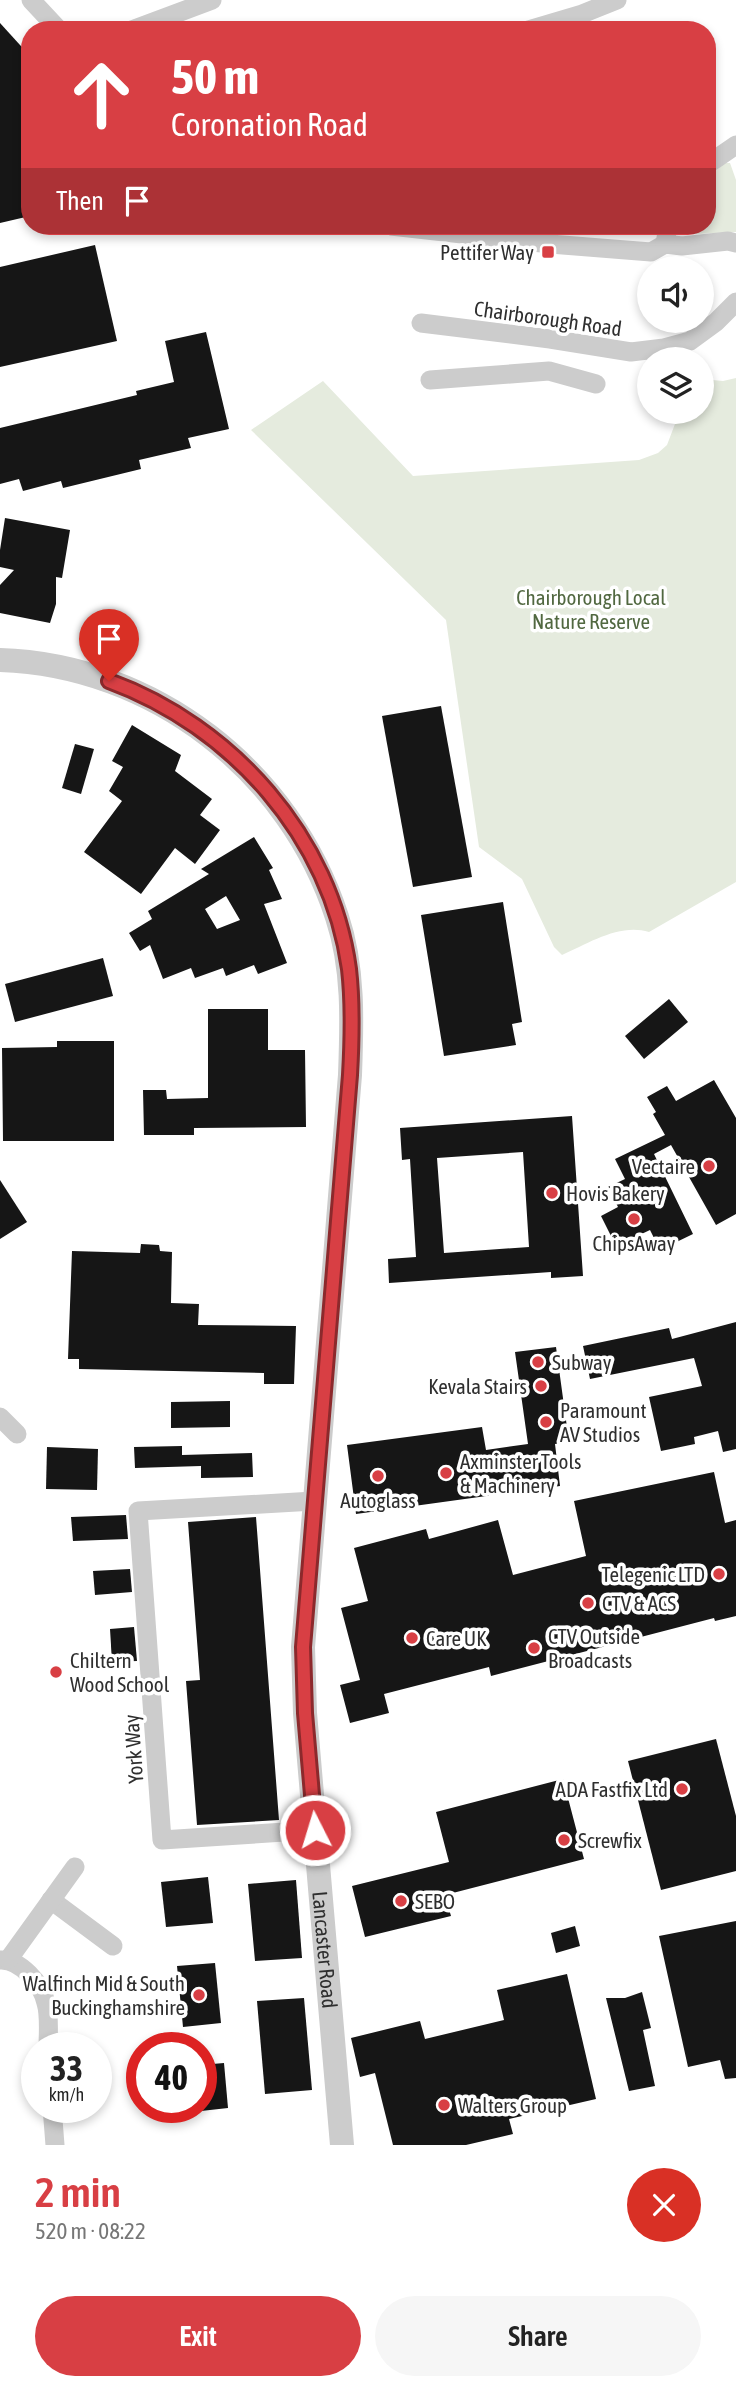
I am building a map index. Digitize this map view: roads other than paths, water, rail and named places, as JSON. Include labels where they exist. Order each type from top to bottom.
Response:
[{"type":"street","points":[[31,0],[51,21]]},
{"type":"street","points":[[156,21],[212,0]]},
{"type":"street","points":[[560,21],[617,0]]},
{"type":"street","points":[[716,159],[736,145]]},
{"type":"street","points":[[470,235],[651,252],[667,235],[682,246],[728,241],[736,243]]},
{"type":"street","name":"Chairborough Road","points":[[421,323],[631,352],[664,348],[690,341],[716,322],[736,302]]},
{"type":"street","points":[[549,371],[550,339]]},
{"type":"street","points":[[430,380],[549,371],[596,384]]},
{"type":"street","name":"Lancaster Road","points":[[0,660],[29,660],[84,672],[134,690],[182,715],[226,748],[265,788],[294,825],[319,870],[338,918],[349,968],[353,1021],[303,1647],[305,1713],[342,2145]]},
{"type":"street","points":[[0,1417],[17,1434]]},
{"type":"street","name":"York Way","points":[[314,1502],[138,1511],[162,1840],[315,1830]]},
{"type":"street","points":[[47,2032],[46,2002],[32,1976],[4,1960],[75,1867]]},
{"type":"street","points":[[51,1900],[113,1945]]},
{"type":"street","points":[[53,2123],[55,2145]]},
{"type":"place","name":"Pettifer Way","points":[[548,252]]},
{"type":"place","name":"Vectaire","points":[[709,1166]]},
{"type":"place","name":"Hovis Bakery","points":[[552,1193]]},
{"type":"place","name":"ChipsAway","points":[[634,1219]]},
{"type":"place","name":"Subway","points":[[538,1362]]},
{"type":"place","name":"Kevala Stairs","points":[[541,1386]]},
{"type":"place","name":"Paramount AV Studios","points":[[546,1422]]},
{"type":"place","name":"Axminster Tools & Machinery","points":[[446,1473]]},
{"type":"place","name":"Autoglass","points":[[378,1476]]},
{"type":"place","name":"Telegenic LTD","points":[[719,1574]]},
{"type":"place","name":"CTV & ACS","points":[[588,1603]]},
{"type":"place","name":"Care UK","points":[[412,1638]]},
{"type":"place","name":"CTV Outside Broadcasts","points":[[534,1648]]},
{"type":"place","name":"Chiltern Wood School","points":[[56,1672]]},
{"type":"place","name":"ADA Fastfix Ltd","points":[[682,1789]]},
{"type":"place","name":"Screwfix","points":[[564,1840]]},
{"type":"place","name":"SEBO","points":[[401,1901]]},
{"type":"place","name":"Walfinch Mid & South Buckinghamshire","points":[[199,1995]]},
{"type":"place","name":"Walters Group","points":[[444,2105]]},
{"type":"park label","name":"Chairborough Local Nature Reserve","points":[[591,609]]}]
